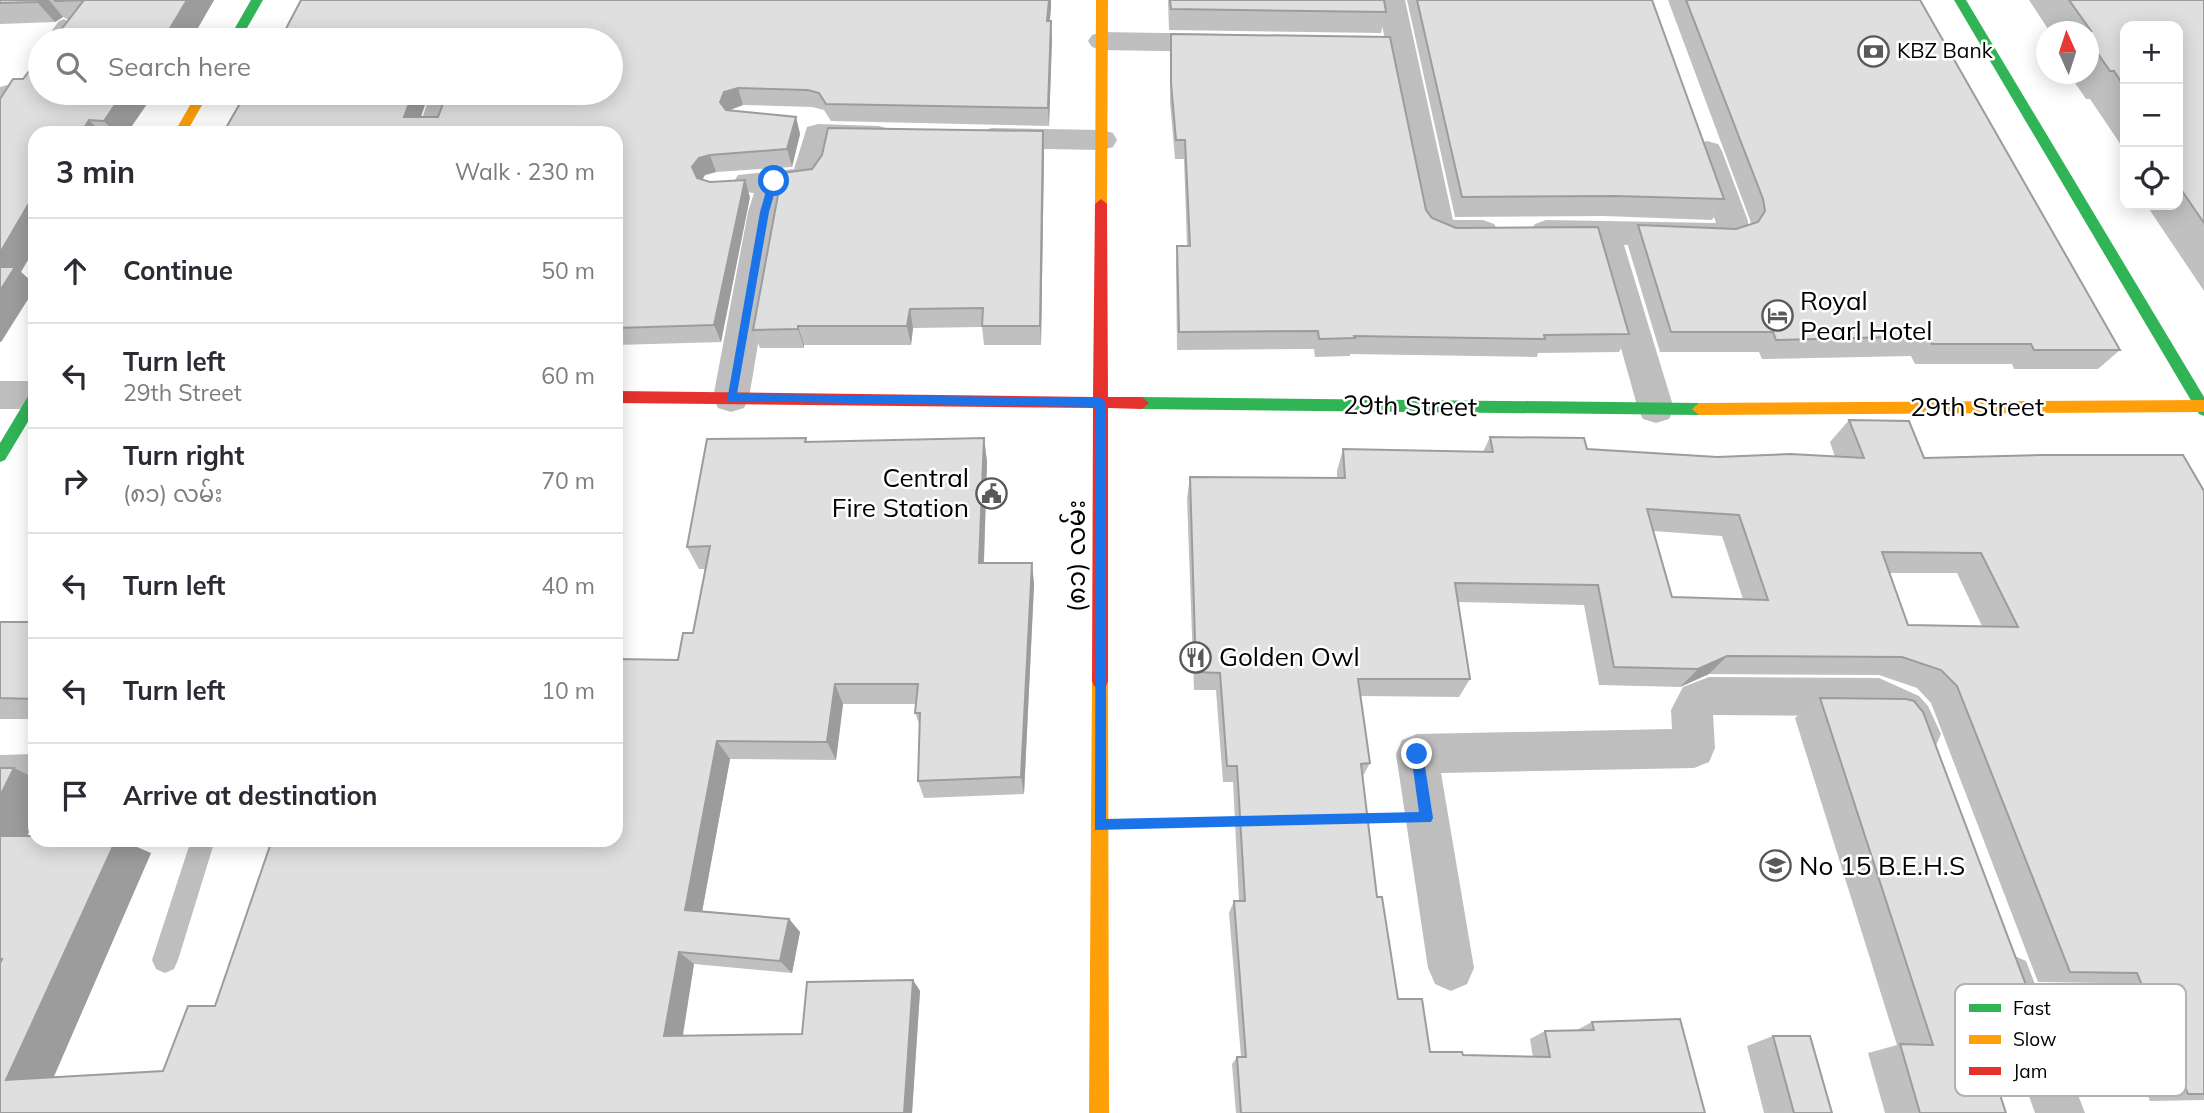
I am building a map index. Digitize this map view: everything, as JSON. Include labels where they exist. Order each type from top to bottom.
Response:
[{"type":"street","points":[[241,28],[257,0]]},
{"type":"street","name":"(၈၁) လမ်း","points":[[1099,1113],[1102,0]]},
{"type":"street","points":[[1391,0],[1389,45],[1439,229],[1450,232],[1604,231],[1724,235],[1733,232],[1732,222],[1699,130]]},
{"type":"street","points":[[1959,0],[2203,407]]},
{"type":"street","points":[[1102,41],[1254,44]]},
{"type":"street","points":[[184,126],[196,105]]},
{"type":"street","points":[[434,126],[442,105]]},
{"type":"street","points":[[717,186],[804,179],[808,174],[808,127],[906,136]]},
{"type":"street","points":[[962,137],[1102,139]]},
{"type":"street","points":[[731,398],[764,212],[774,181]]},
{"type":"street","points":[[1604,231],[1656,409]]},
{"type":"street","points":[[0,395],[28,396]]},
{"type":"street","name":"29th Street","points":[[623,397],[1656,409],[2203,407]]},
{"type":"street","points":[[0,456],[28,408]]},
{"type":"street","points":[[1451,968],[1417,754],[1694,748],[1692,710],[1698,700],[1709,696],[1879,697],[1900,703],[1914,718],[1933,769]]},
{"type":"street","points":[[1994,935],[2012,984]]},
{"type":"street","points":[[2054,1096],[2060,1113]]},
{"type":"lane","points":[[61,28],[64,24]]},
{"type":"lane","points":[[0,92],[28,82]]},
{"type":"lane","points":[[0,766],[28,765]]},
{"type":"lane","points":[[165,960],[201,847]]},
{"type":"path","points":[[1359,820],[1427,818]]},
{"type":"path","points":[[1100,825],[1250,822]]},
{"type":"building","points":[[0,0],[40,0],[0,3]]},
{"type":"building","points":[[84,0],[187,0],[170,28],[62,28]]},
{"type":"building","points":[[301,0],[1049,0],[1047,21],[1051,21],[1048,108],[826,104],[819,93],[808,90],[738,88],[724,92],[720,102],[726,110],[796,117],[787,149],[710,155],[699,158],[692,167],[697,178],[710,182],[745,180],[714,325],[623,328],[623,126],[227,126],[239,105],[408,105],[404,117],[438,117],[442,105],[623,105],[623,28],[286,28]]},
{"type":"building","points":[[1170,0],[1384,0],[1386,12],[1171,9]]},
{"type":"building","points":[[1417,0],[1652,0],[1724,199],[1614,196],[1462,197]]},
{"type":"building","points":[[1686,0],[1920,0],[2120,350],[2034,350],[2031,344],[1932,344],[1928,336],[1776,340],[1773,332],[1671,332],[1638,225],[1736,229],[1758,222],[1765,211],[1763,199]]},
{"type":"building","points":[[2069,0],[2204,0],[2204,223],[2183,192],[2183,21],[2120,21],[2120,80],[2099,55],[2099,21],[2084,21]]},
{"type":"building","points":[[1171,34],[1390,37],[1426,210],[1432,218],[1456,228],[1598,227],[1629,334],[1544,335],[1545,339],[1354,336],[1355,338],[1319,339],[1318,331],[1179,332],[1177,246],[1190,246],[1185,140],[1176,140],[1171,83]]},
{"type":"building","points":[[28,73],[28,105],[115,105],[104,121],[89,120],[85,126],[28,126],[28,205],[0,253],[0,99],[13,79],[23,79]]},
{"type":"building","points":[[828,128],[1043,131],[1040,326],[982,326],[983,308],[910,309],[907,326],[798,326],[798,329],[753,330],[782,173],[812,169],[822,155]]},
{"type":"building","points":[[0,267],[15,267],[0,291]]},
{"type":"building","points":[[1849,420],[1909,421],[1924,458],[2183,455],[2204,491],[2204,1094],[2188,1094],[2186,1089],[2186,984],[2142,984],[2137,973],[2070,972],[1957,686],[1941,670],[1902,657],[1727,656],[1698,669],[1614,667],[1598,585],[1455,583],[1470,679],[1358,679],[1370,763],[1361,764],[1377,897],[1382,897],[1398,999],[1422,999],[1430,1052],[1462,1052],[1463,1055],[1550,1057],[1545,1031],[1594,1030],[1592,1022],[1680,1019],[1705,1113],[1241,1113],[1237,1057],[1246,1057],[1234,901],[1245,901],[1237,766],[1227,766],[1220,673],[1196,672],[1190,477],[1345,478],[1343,449],[1493,452],[1490,437],[1584,438],[1587,449],[1717,457],[1790,454],[1864,458]],"holes":[[[1647,509],[1739,515],[1768,600],[1672,597]],[[1882,552],[1981,553],[2018,627],[1908,625]]]},
{"type":"building","points":[[806,438],[805,442],[984,438],[979,563],[1032,563],[1021,777],[918,781],[920,713],[915,713],[918,684],[835,684],[827,742],[717,741],[685,910],[789,919],[780,961],[679,952],[664,1036],[802,1034],[807,982],[913,980],[904,1113],[0,1113],[0,836],[28,836],[28,847],[113,847],[6,1080],[163,1071],[188,1006],[215,1006],[270,847],[623,847],[623,659],[678,660],[683,633],[693,633],[710,546],[687,547],[707,439]]},
{"type":"building","points":[[0,622],[28,622],[28,699],[0,698]]},
{"type":"building","points":[[1820,698],[1906,699],[1914,701],[1923,712],[2026,984],[1955,984],[1955,1096],[2000,1096],[2006,1113],[1920,1113],[1900,1044],[1933,1045]]},
{"type":"building","points":[[0,768],[14,768],[0,796]]},
{"type":"building","points":[[1773,1036],[1810,1036],[1832,1113],[1794,1113]]},
{"type":"traffic: fast","points":[[241,28],[257,0]]},
{"type":"traffic: fast","points":[[1960,0],[2204,410]]},
{"type":"traffic: fast","points":[[1142,403],[1699,409]]},
{"type":"traffic: fast","points":[[0,456],[28,409]]},
{"type":"traffic: slow","points":[[1101,204],[1102,0]]},
{"type":"traffic: slow","points":[[184,126],[196,105]]},
{"type":"traffic: slow","points":[[1699,409],[2204,406]]},
{"type":"traffic: slow","points":[[1099,1113],[1100,681]]},
{"type":"traffic: jam","points":[[1100,681],[1101,204]]},
{"type":"traffic: jam","points":[[623,397],[1142,403]]},
{"type":"place","name":"KBZ Bank","points":[[1874,51]]},
{"type":"place","name":"Royal Pearl Hotel","points":[[1777,316]]},
{"type":"place","name":"Central Fire Station","points":[[992,493]]},
{"type":"place","name":"Golden Owl","points":[[1196,657]]},
{"type":"place","name":"No 15 B.E.H.S","points":[[1776,866]]},
{"type":"route","points":[[774,181],[764,212],[731,398],[1101,402],[1100,825],[1427,818],[1417,754]]}]
